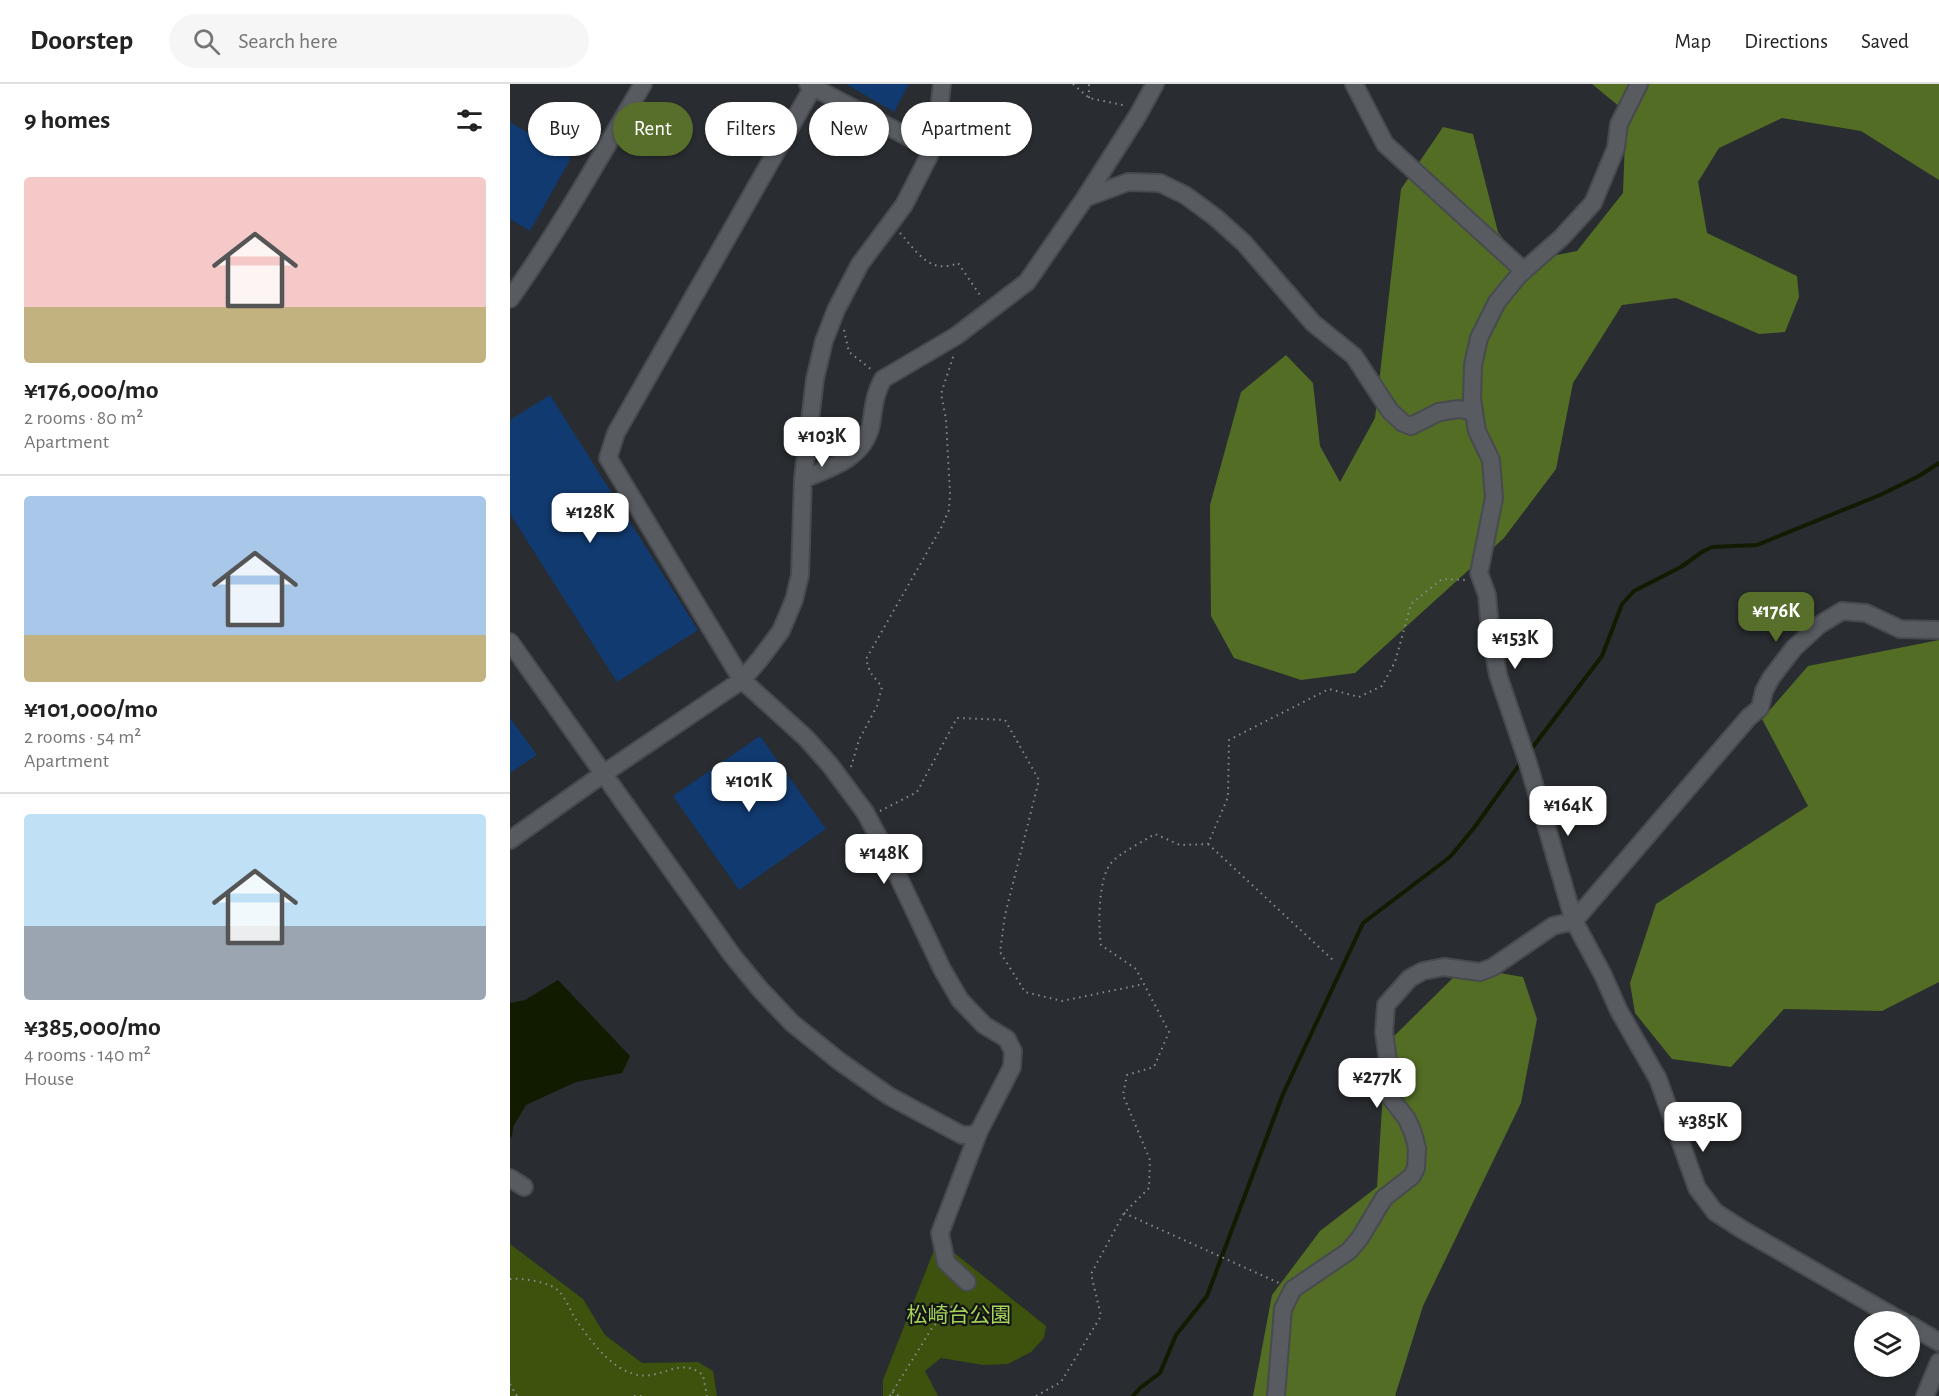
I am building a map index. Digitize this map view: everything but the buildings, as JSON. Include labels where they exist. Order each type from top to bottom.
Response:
[{"type":"street","points":[[510,299],[585,183],[643,84]]},
{"type":"street","points":[[940,102],[942,84]]},
{"type":"street","points":[[803,479],[837,465],[856,452],[866,440],[876,391],[883,379],[956,336],[1027,282],[1085,198],[1155,84]]},
{"type":"street","points":[[1354,84],[1385,144],[1524,271]]},
{"type":"street","points":[[1639,84],[1619,124],[1616,148],[1593,203],[1562,237],[1524,271],[1497,302],[1479,338],[1473,365],[1472,399],[1477,431],[1491,460],[1494,498],[1479,573],[1487,596],[1498,675],[1526,756],[1574,921],[1619,1011],[1658,1079],[1697,1188],[1715,1212],[1884,1311]]},
{"type":"street","points":[[901,133],[811,85],[616,433],[608,458],[742,680],[806,738],[846,786],[867,817],[889,857],[942,969],[960,1000],[984,1024],[1007,1039],[1013,1050],[1012,1067],[979,1131],[939,1233],[946,1262],[967,1282]]},
{"type":"street","points":[[510,840],[742,680],[781,631],[794,600],[801,555],[803,479],[815,379],[824,341],[848,285],[860,264],[904,205],[928,156]]},
{"type":"street","points":[[1085,198],[1128,182],[1160,183],[1185,195],[1215,217],[1244,243],[1313,323],[1354,356],[1390,411],[1403,423],[1411,426],[1438,412],[1459,409],[1474,412]]},
{"type":"street","points":[[1276,1396],[1282,1309],[1293,1289],[1349,1251],[1360,1238],[1384,1198],[1412,1176],[1416,1168],[1417,1148],[1413,1133],[1407,1119],[1390,1097],[1384,1032],[1386,1005],[1410,978],[1423,971],[1444,967],[1480,972],[1493,967],[1553,926],[1574,921],[1734,735],[1760,708],[1764,691],[1771,678],[1794,648],[1819,625],[1842,611],[1866,613],[1900,629],[1939,630]]},
{"type":"street","points":[[510,642],[732,955],[792,1023],[839,1061],[889,1096],[962,1135],[972,1135],[979,1131]]},
{"type":"street","points":[[1920,1331],[1939,1342]]},
{"type":"street","points":[[1925,1396],[1939,1362]]},
{"type":"path","points":[[1073,84],[1089,98],[1141,110]]},
{"type":"path","points":[[1089,84],[1089,98]]},
{"type":"path","points":[[890,222],[928,263],[946,268],[958,263],[990,310]]},
{"type":"path","points":[[844,328],[849,352],[883,379]]},
{"type":"path","points":[[846,786],[859,740],[877,706],[882,687],[870,672],[866,659],[949,510],[946,419],[941,394],[954,354]]},
{"type":"path","points":[[1208,844],[1228,797],[1229,740],[1329,689],[1359,697],[1382,686],[1395,662],[1410,604],[1442,579],[1482,581]]},
{"type":"path","points":[[867,817],[918,792],[957,718],[1005,720],[1039,780],[1005,915],[1000,952],[1025,992],[1062,1001],[1144,984]]},
{"type":"path","points":[[1036,1396],[1061,1382],[1101,1316],[1091,1274],[1124,1213],[1149,1188],[1150,1160],[1123,1095],[1127,1075],[1154,1067],[1169,1032],[1136,969],[1101,945],[1098,924],[1102,890],[1110,863],[1155,834],[1180,845],[1208,844],[1335,962]]},
{"type":"path","points":[[1124,1213],[1293,1289]]},
{"type":"path","points":[[510,1279],[552,1286],[565,1298],[574,1317],[591,1341],[616,1366],[634,1374],[649,1376],[678,1367],[694,1367],[704,1375],[707,1396]]},
{"type":"path","points":[[890,1396],[932,1328],[956,1302]]},
{"type":"path","points":[[510,1384],[517,1396]]},
{"type":"path","points":[[892,1392],[898,1396]]},
{"type":"path","points":[[634,1396],[643,1396]]},
{"type":"green space","points":[[1592,84],[1939,84],[1939,180],[1861,131],[1782,118],[1719,148],[1698,182],[1707,233],[1797,276],[1799,297],[1785,332],[1759,334],[1676,298],[1622,305],[1573,383],[1556,469],[1504,538],[1355,673],[1301,680],[1234,658],[1211,616],[1210,505],[1241,392],[1286,355],[1313,383],[1320,446],[1340,482],[1375,418],[1401,189],[1443,127],[1473,134],[1498,232],[1521,262],[1577,251],[1623,193],[1626,112]]},
{"type":"green space","points":[[1939,640],[1939,982],[1882,1011],[1784,1009],[1731,1067],[1672,1059],[1635,1013],[1630,983],[1656,904],[1808,806],[1762,719],[1808,666]]},
{"type":"green space","points":[[1464,967],[1523,977],[1537,1019],[1521,1103],[1423,1306],[1395,1396],[1253,1396],[1272,1295],[1320,1231],[1377,1187],[1386,1044]]},
{"type":"green space","name":"松崎台公園","points":[[938,1240],[1046,1326],[1044,1338],[1031,1352],[1008,1364],[983,1365],[941,1358],[925,1371],[938,1396],[883,1396],[883,1380]]},
{"type":"green space","points":[[510,1244],[583,1299],[605,1335],[642,1363],[698,1362],[713,1371],[717,1396],[510,1396]]},
{"type":"shaded area","points":[[558,980],[630,1056],[622,1073],[576,1082],[526,1105],[513,1127],[512,1138],[510,1136],[510,1003],[525,1000]]},
{"type":"waterway","points":[[1529,752],[1602,656],[1622,604],[1634,591],[1681,567],[1712,547],[1757,545],[1880,495],[1919,476],[1939,463]]},
{"type":"waterway","points":[[1133,1396],[1160,1373],[1176,1335],[1207,1296],[1283,1094],[1363,923],[1450,857],[1522,761]]}]
